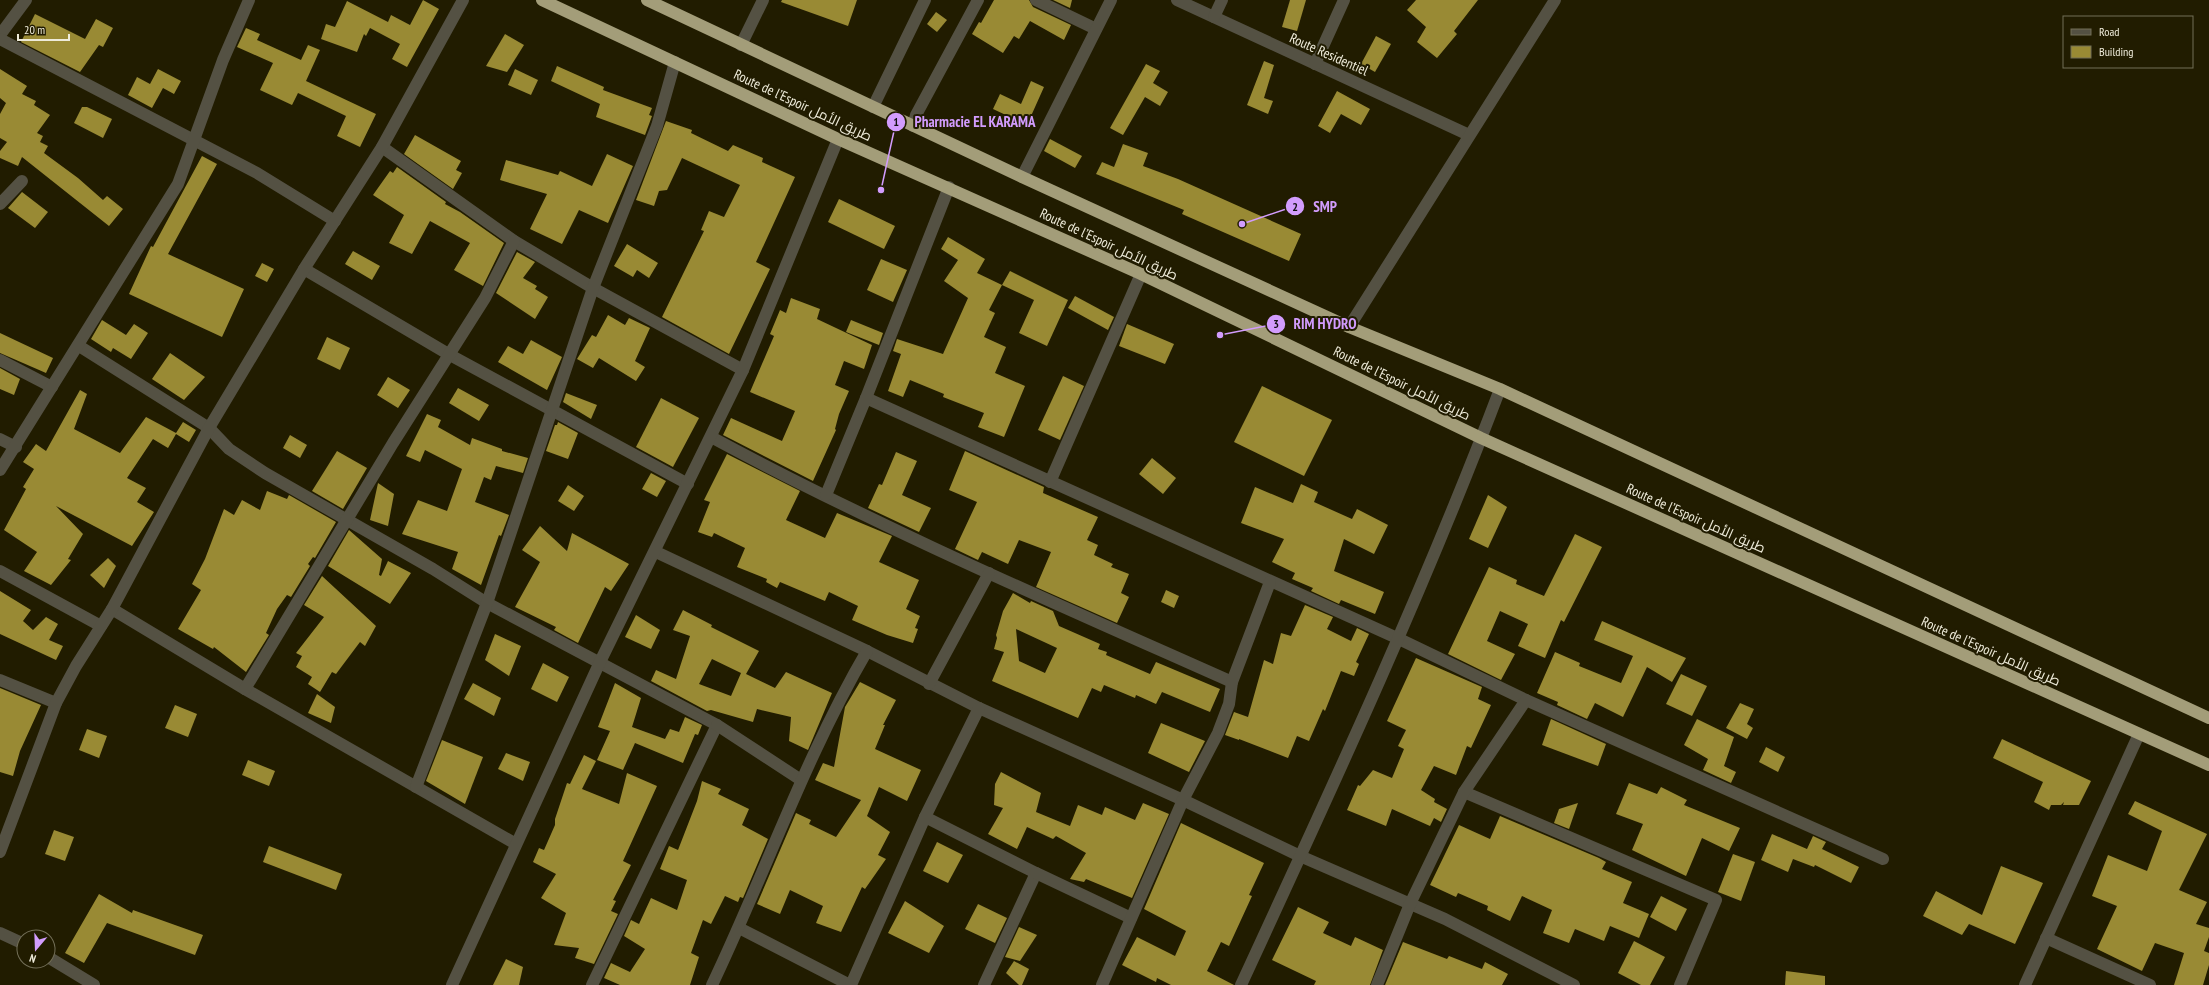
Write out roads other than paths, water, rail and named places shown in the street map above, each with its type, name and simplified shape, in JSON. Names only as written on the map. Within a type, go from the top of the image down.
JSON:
[{"type":"highway","name":"Route de l’Espoir طريق الأمل","points":[[542,0],[838,139],[1142,274],[1481,438],[2209,765]]},
{"type":"highway","name":"Route de l’Espoir طريق الأمل","points":[[647,0],[1022,177],[1349,327],[1500,389],[2209,718]]},
{"type":"street","points":[[0,35],[26,0]]},
{"type":"street","points":[[0,470],[79,346],[178,184],[194,139],[249,0]]},
{"type":"street","points":[[0,852],[56,703],[76,666],[112,609],[209,428],[304,269],[382,146],[463,0]]},
{"type":"street","points":[[741,45],[763,0]]},
{"type":"street","points":[[873,107],[925,0]]},
{"type":"street","points":[[913,126],[916,115],[978,0]]},
{"type":"street","points":[[1036,0],[1096,29]]},
{"type":"street","points":[[1022,177],[1111,0]]},
{"type":"street","name":"Route Residentiel","points":[[1177,0],[1469,136]]},
{"type":"street","points":[[1214,18],[1222,0]]},
{"type":"street","points":[[1315,64],[1344,0]]},
{"type":"street","points":[[1349,327],[1555,0]]},
{"type":"street","points":[[0,39],[257,173],[335,220]]},
{"type":"street","points":[[416,787],[487,603],[551,409],[593,288],[657,126],[675,62]]},
{"type":"street","points":[[452,985],[600,664],[656,552],[743,370],[838,139]]},
{"type":"street","points":[[382,146],[514,241],[593,288],[743,370]]},
{"type":"street","points":[[0,204],[22,181]]},
{"type":"street","points":[[826,495],[949,187]]},
{"type":"street","points":[[245,689],[393,442],[485,298],[514,241]]},
{"type":"street","points":[[304,269],[450,354],[688,484]]},
{"type":"street","points":[[1050,482],[1142,274]]},
{"type":"street","points":[[79,346],[209,428],[229,449],[247,462],[347,519],[487,603],[716,725],[801,780]]},
{"type":"street","points":[[0,360],[52,387]]},
{"type":"street","points":[[1241,985],[1397,638],[1500,389]]},
{"type":"street","points":[[866,398],[1270,582],[1397,638],[1526,700],[1883,859]]},
{"type":"street","points":[[711,437],[826,495],[989,573],[1232,682]]},
{"type":"street","points":[[0,439],[16,447]]},
{"type":"street","points":[[656,552],[867,651],[929,684],[979,708],[1184,800],[1300,856],[1445,919],[1574,985]]},
{"type":"street","points":[[0,571],[101,626]]},
{"type":"street","points":[[929,684],[989,573]]},
{"type":"street","points":[[1102,985],[1184,800],[1218,733],[1229,704],[1232,682],[1270,582]]},
{"type":"street","points":[[112,609],[245,689],[516,844]]},
{"type":"street","points":[[712,985],[739,928],[801,780],[867,651]]},
{"type":"street","points":[[0,680],[56,703]]},
{"type":"street","points":[[1377,985],[1410,904],[1464,792],[1526,700]]},
{"type":"street","points":[[739,928],[851,985],[925,817],[979,708]]},
{"type":"street","points":[[592,985],[716,725]]},
{"type":"street","points":[[2025,985],[2140,734]]},
{"type":"street","points":[[1464,792],[1716,900],[1680,985]]},
{"type":"street","points":[[925,817],[1036,873],[1131,918]]},
{"type":"street","points":[[984,985],[1036,873]]},
{"type":"street","points":[[0,933],[16,940]]},
{"type":"street","points":[[2046,938],[2150,985]]},
{"type":"street","points":[[56,962],[94,985]]},
{"type":"place","name":"Pharmacie EL KARAMA","points":[[881,190]]},
{"type":"place","name":"SMP","points":[[1242,224]]},
{"type":"place","name":"RIM HYDRO","points":[[1220,335]]}]
